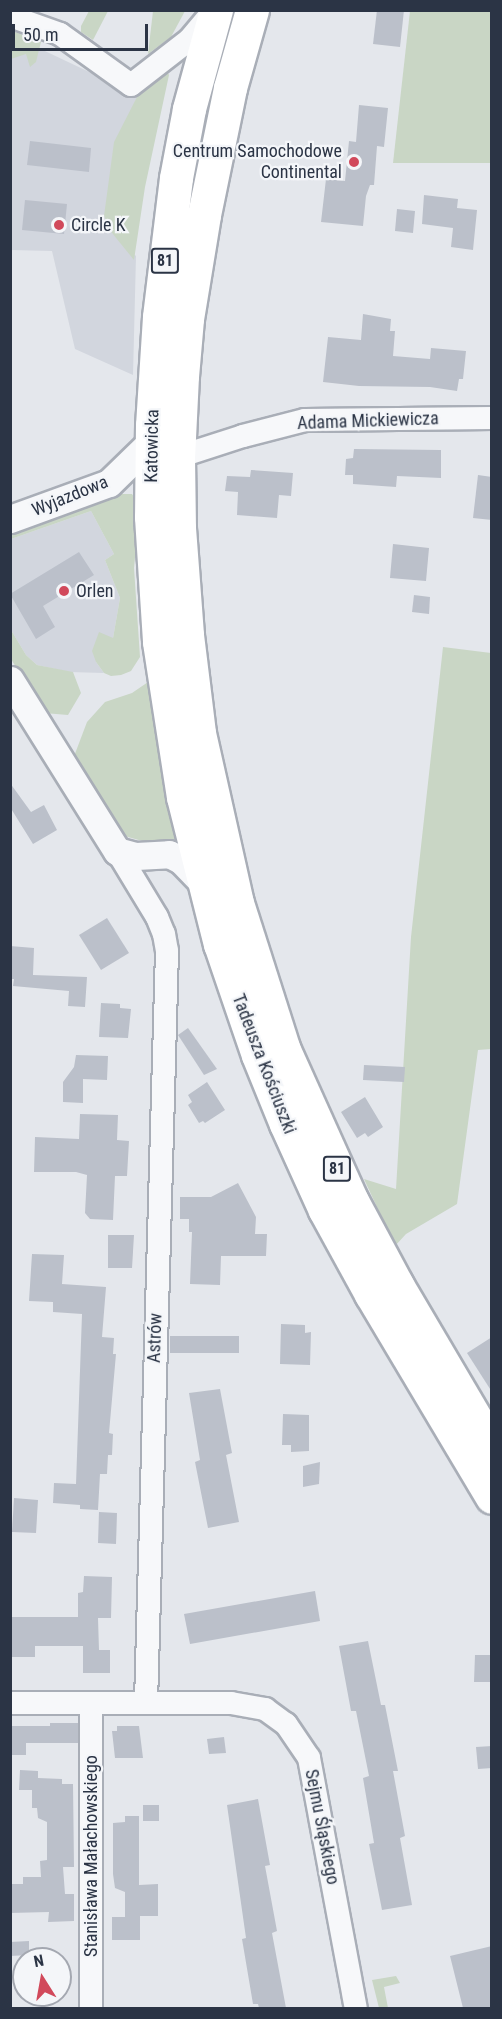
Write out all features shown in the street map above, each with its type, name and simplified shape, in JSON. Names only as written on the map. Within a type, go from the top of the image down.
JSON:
[{"type":"main road","name":"Katowicka","points":[[165,449],[159,317],[174,189],[189,109],[214,10]]},
{"type":"main road","name":"Katowicka","points":[[216,877],[172,738],[159,642],[151,517],[165,449],[198,247],[230,88],[252,10]]},
{"type":"main road","name":"Tadeusza Kościuszki","points":[[216,877],[312,1116],[352,1201],[397,1285],[492,1446]]},
{"type":"main road","name":"Tadeusza Kościuszki","points":[[216,877],[220,944],[258,1054],[286,1124],[325,1210],[371,1294],[492,1497]]},
{"type":"street","points":[[41,10],[60,34]]},
{"type":"street","points":[[10,16],[60,34],[131,85],[189,40],[214,10]]},
{"type":"street","name":"Adama Mickiewicza","points":[[165,449],[243,436],[305,420],[492,418]]},
{"type":"street","name":"Wyjazdowa","points":[[10,519],[109,483],[165,449]]},
{"type":"street","points":[[10,680],[117,851]]},
{"type":"street","name":"Tadeusza Kościuszki","points":[[117,851],[136,856],[169,854],[216,877]]},
{"type":"street","name":"Astrów","points":[[117,851],[157,917],[164,934],[166,951],[146,1703]]},
{"type":"street","points":[[10,1703],[146,1703]]},
{"type":"street","name":"Stanisława Małachowskiego","points":[[91,1703],[91,2008]]},
{"type":"street","name":"Sejmu Śląskiego","points":[[146,1703],[231,1703],[265,1709],[286,1724],[297,1739],[309,1758],[356,2008]]},
{"type":"shaded area","name":"Circle K","points":[[11,35],[138,95],[112,157],[112,233],[136,256],[133,375],[75,349],[52,251],[11,250]]},
{"type":"shaded area","name":"Orlen","points":[[91,511],[114,554],[105,560],[120,598],[113,638],[96,662],[104,673],[69,672],[37,665],[26,655],[11,630],[11,539]]},
{"type":"green space","points":[[89,11],[108,11],[93,40],[81,32],[81,26]]},
{"type":"green space","points":[[153,11],[185,11],[171,37],[148,54]]},
{"type":"green space","points":[[410,11],[491,11],[491,163],[393,163]]},
{"type":"green space","points":[[10,30],[41,42],[36,62],[30,67],[26,54],[11,59]]},
{"type":"green space","points":[[167,71],[169,75],[145,187],[134,260],[112,233],[104,216],[114,142],[138,95]]},
{"type":"green space","points":[[120,494],[132,494],[140,506],[134,568],[140,657],[131,671],[111,676],[104,673],[92,651],[99,632],[113,638],[120,598],[105,560],[114,554],[91,511],[11,539],[10,532]]},
{"type":"green space","points":[[11,630],[26,655],[37,665],[73,672],[81,693],[68,715],[44,713],[11,659]]},
{"type":"green space","points":[[443,647],[491,653],[491,1049],[478,1050],[457,1204],[406,1234],[395,1246],[364,1179],[396,1189],[411,937]]},
{"type":"green space","points":[[154,678],[185,853],[121,835],[73,759],[87,722],[105,702],[132,693]]},
{"type":"green space","points":[[396,1976],[400,1983],[384,1987],[388,2008],[379,2008],[372,1980]]},
{"type":"building","points":[[377,10],[404,10],[400,47],[373,44]]},
{"type":"building","points":[[359,105],[388,108],[384,147],[377,146],[374,185],[370,185],[366,196],[363,226],[321,222],[326,179],[345,181],[349,141],[356,142]]},
{"type":"building","points":[[30,141],[91,148],[89,172],[27,165]]},
{"type":"building","points":[[424,195],[458,199],[457,208],[477,210],[473,250],[451,247],[453,228],[422,224]]},
{"type":"building","points":[[25,200],[67,204],[64,234],[22,230]]},
{"type":"building","points":[[397,209],[415,211],[413,233],[395,231]]},
{"type":"building","points":[[363,314],[391,319],[390,331],[395,331],[393,356],[430,359],[431,348],[466,351],[463,379],[459,379],[457,391],[430,387],[359,386],[323,382],[328,337],[361,340]]},
{"type":"building","points":[[354,449],[441,450],[441,478],[397,476],[396,487],[353,484],[353,475],[345,475],[346,459],[353,458]]},
{"type":"building","points":[[251,470],[293,473],[291,496],[279,495],[277,518],[237,515],[238,492],[225,491],[227,476],[250,477]]},
{"type":"building","points":[[478,475],[492,477],[492,520],[473,518]]},
{"type":"building","points":[[393,544],[429,548],[426,581],[390,578]]},
{"type":"building","points":[[79,552],[94,575],[43,606],[55,627],[36,639],[10,594]]},
{"type":"building","points":[[414,595],[430,597],[429,614],[412,612]]},
{"type":"building","points":[[10,783],[31,812],[44,805],[57,830],[33,844],[10,807]]},
{"type":"building","points":[[107,918],[129,953],[101,970],[79,935]]},
{"type":"building","points":[[10,946],[34,948],[33,975],[87,977],[85,1007],[68,1006],[69,991],[13,986],[14,979],[10,979]]},
{"type":"building","points":[[101,1003],[120,1004],[120,1008],[131,1009],[128,1038],[99,1037]]},
{"type":"building","points":[[188,1028],[217,1069],[204,1075],[178,1035]]},
{"type":"building","points":[[76,1055],[108,1056],[107,1080],[83,1079],[83,1103],[63,1102],[63,1082],[74,1067]]},
{"type":"building","points":[[364,1065],[405,1067],[404,1082],[363,1080]]},
{"type":"building","points":[[207,1082],[225,1110],[205,1123],[203,1121],[199,1123],[188,1105],[192,1102],[188,1095]]},
{"type":"building","points":[[365,1097],[383,1127],[368,1137],[365,1133],[357,1138],[341,1112]]},
{"type":"building","points":[[80,1114],[118,1115],[117,1140],[129,1141],[127,1176],[115,1176],[113,1220],[90,1219],[85,1213],[87,1175],[76,1172],[34,1172],[35,1137],[79,1139]]},
{"type":"building","points":[[238,1183],[256,1217],[255,1234],[267,1234],[266,1256],[221,1256],[220,1285],[190,1284],[192,1232],[189,1232],[189,1219],[180,1219],[180,1197],[211,1197]]},
{"type":"building","points":[[108,1235],[134,1235],[132,1268],[108,1268]]},
{"type":"building","points":[[32,1254],[64,1255],[62,1284],[106,1287],[102,1337],[114,1338],[113,1354],[116,1354],[109,1433],[113,1434],[112,1455],[108,1455],[107,1474],[100,1474],[98,1510],[80,1509],[80,1505],[53,1503],[54,1483],[76,1484],[82,1314],[53,1312],[53,1302],[29,1301]]},
{"type":"building","points":[[281,1324],[305,1325],[305,1333],[311,1332],[310,1365],[280,1364]]},
{"type":"building","points":[[170,1336],[239,1336],[239,1353],[170,1353]]},
{"type":"building","points":[[492,1337],[492,1392],[467,1353]]},
{"type":"building","points":[[220,1389],[232,1453],[226,1455],[239,1522],[208,1528],[195,1462],[200,1460],[189,1393]]},
{"type":"building","points":[[283,1414],[309,1415],[309,1451],[291,1452],[291,1445],[282,1445]]},
{"type":"building","points":[[320,1462],[319,1484],[303,1487],[303,1466]]},
{"type":"building","points":[[14,1498],[38,1500],[36,1533],[12,1532]]},
{"type":"building","points":[[99,1512],[117,1513],[116,1544],[98,1543]]},
{"type":"building","points":[[84,1576],[112,1577],[111,1618],[98,1618],[99,1650],[110,1650],[110,1673],[83,1673],[83,1646],[35,1646],[35,1657],[10,1657],[10,1617],[78,1617],[78,1593],[83,1592]]},
{"type":"building","points":[[315,1591],[320,1621],[190,1644],[184,1614]]},
{"type":"building","points":[[368,1641],[381,1705],[385,1705],[398,1771],[393,1771],[405,1836],[400,1838],[412,1905],[382,1910],[369,1844],[374,1843],[363,1778],[369,1776],[356,1711],[351,1711],[339,1646]]},
{"type":"building","points":[[475,1655],[492,1655],[492,1682],[474,1682]]},
{"type":"building","points":[[50,1723],[78,1723],[78,1743],[26,1743],[26,1755],[10,1755],[12,1726],[50,1726]]},
{"type":"building","points":[[117,1726],[139,1726],[143,1758],[115,1758],[112,1731],[117,1731]]},
{"type":"building","points":[[224,1737],[226,1753],[209,1754],[207,1739]]},
{"type":"building","points":[[492,1746],[492,1768],[478,1769],[476,1747]]},
{"type":"building","points":[[20,1770],[38,1771],[38,1778],[62,1779],[62,1784],[73,1784],[74,1867],[63,1867],[65,1894],[74,1894],[74,1921],[48,1922],[49,1912],[10,1913],[10,1884],[23,1884],[23,1877],[41,1877],[40,1861],[47,1860],[47,1822],[38,1818],[37,1808],[32,1808],[32,1790],[19,1790]]},
{"type":"building","points":[[258,1799],[270,1865],[265,1866],[277,1931],[272,1933],[286,2008],[259,2008],[258,2004],[253,2004],[242,1939],[246,1938],[227,1805]]},
{"type":"building","points":[[143,1805],[159,1805],[159,1821],[143,1821]]},
{"type":"building","points":[[125,1816],[139,1816],[139,1885],[158,1884],[158,1916],[140,1916],[140,1940],[112,1940],[112,1917],[125,1917],[125,1892],[115,1888],[113,1874],[113,1823],[125,1822]]},
{"type":"building","points":[[29,1941],[29,1947],[12,1947],[12,1956],[10,1956],[10,1942]]},
{"type":"building","points":[[492,1946],[492,2008],[463,2008],[450,1956]]},
{"type":"place","name":"Centrum Samochodowe Continental","points":[[354,162]]},
{"type":"place","name":"Circle K","points":[[59,225]]},
{"type":"place","name":"Orlen","points":[[64,591]]}]
